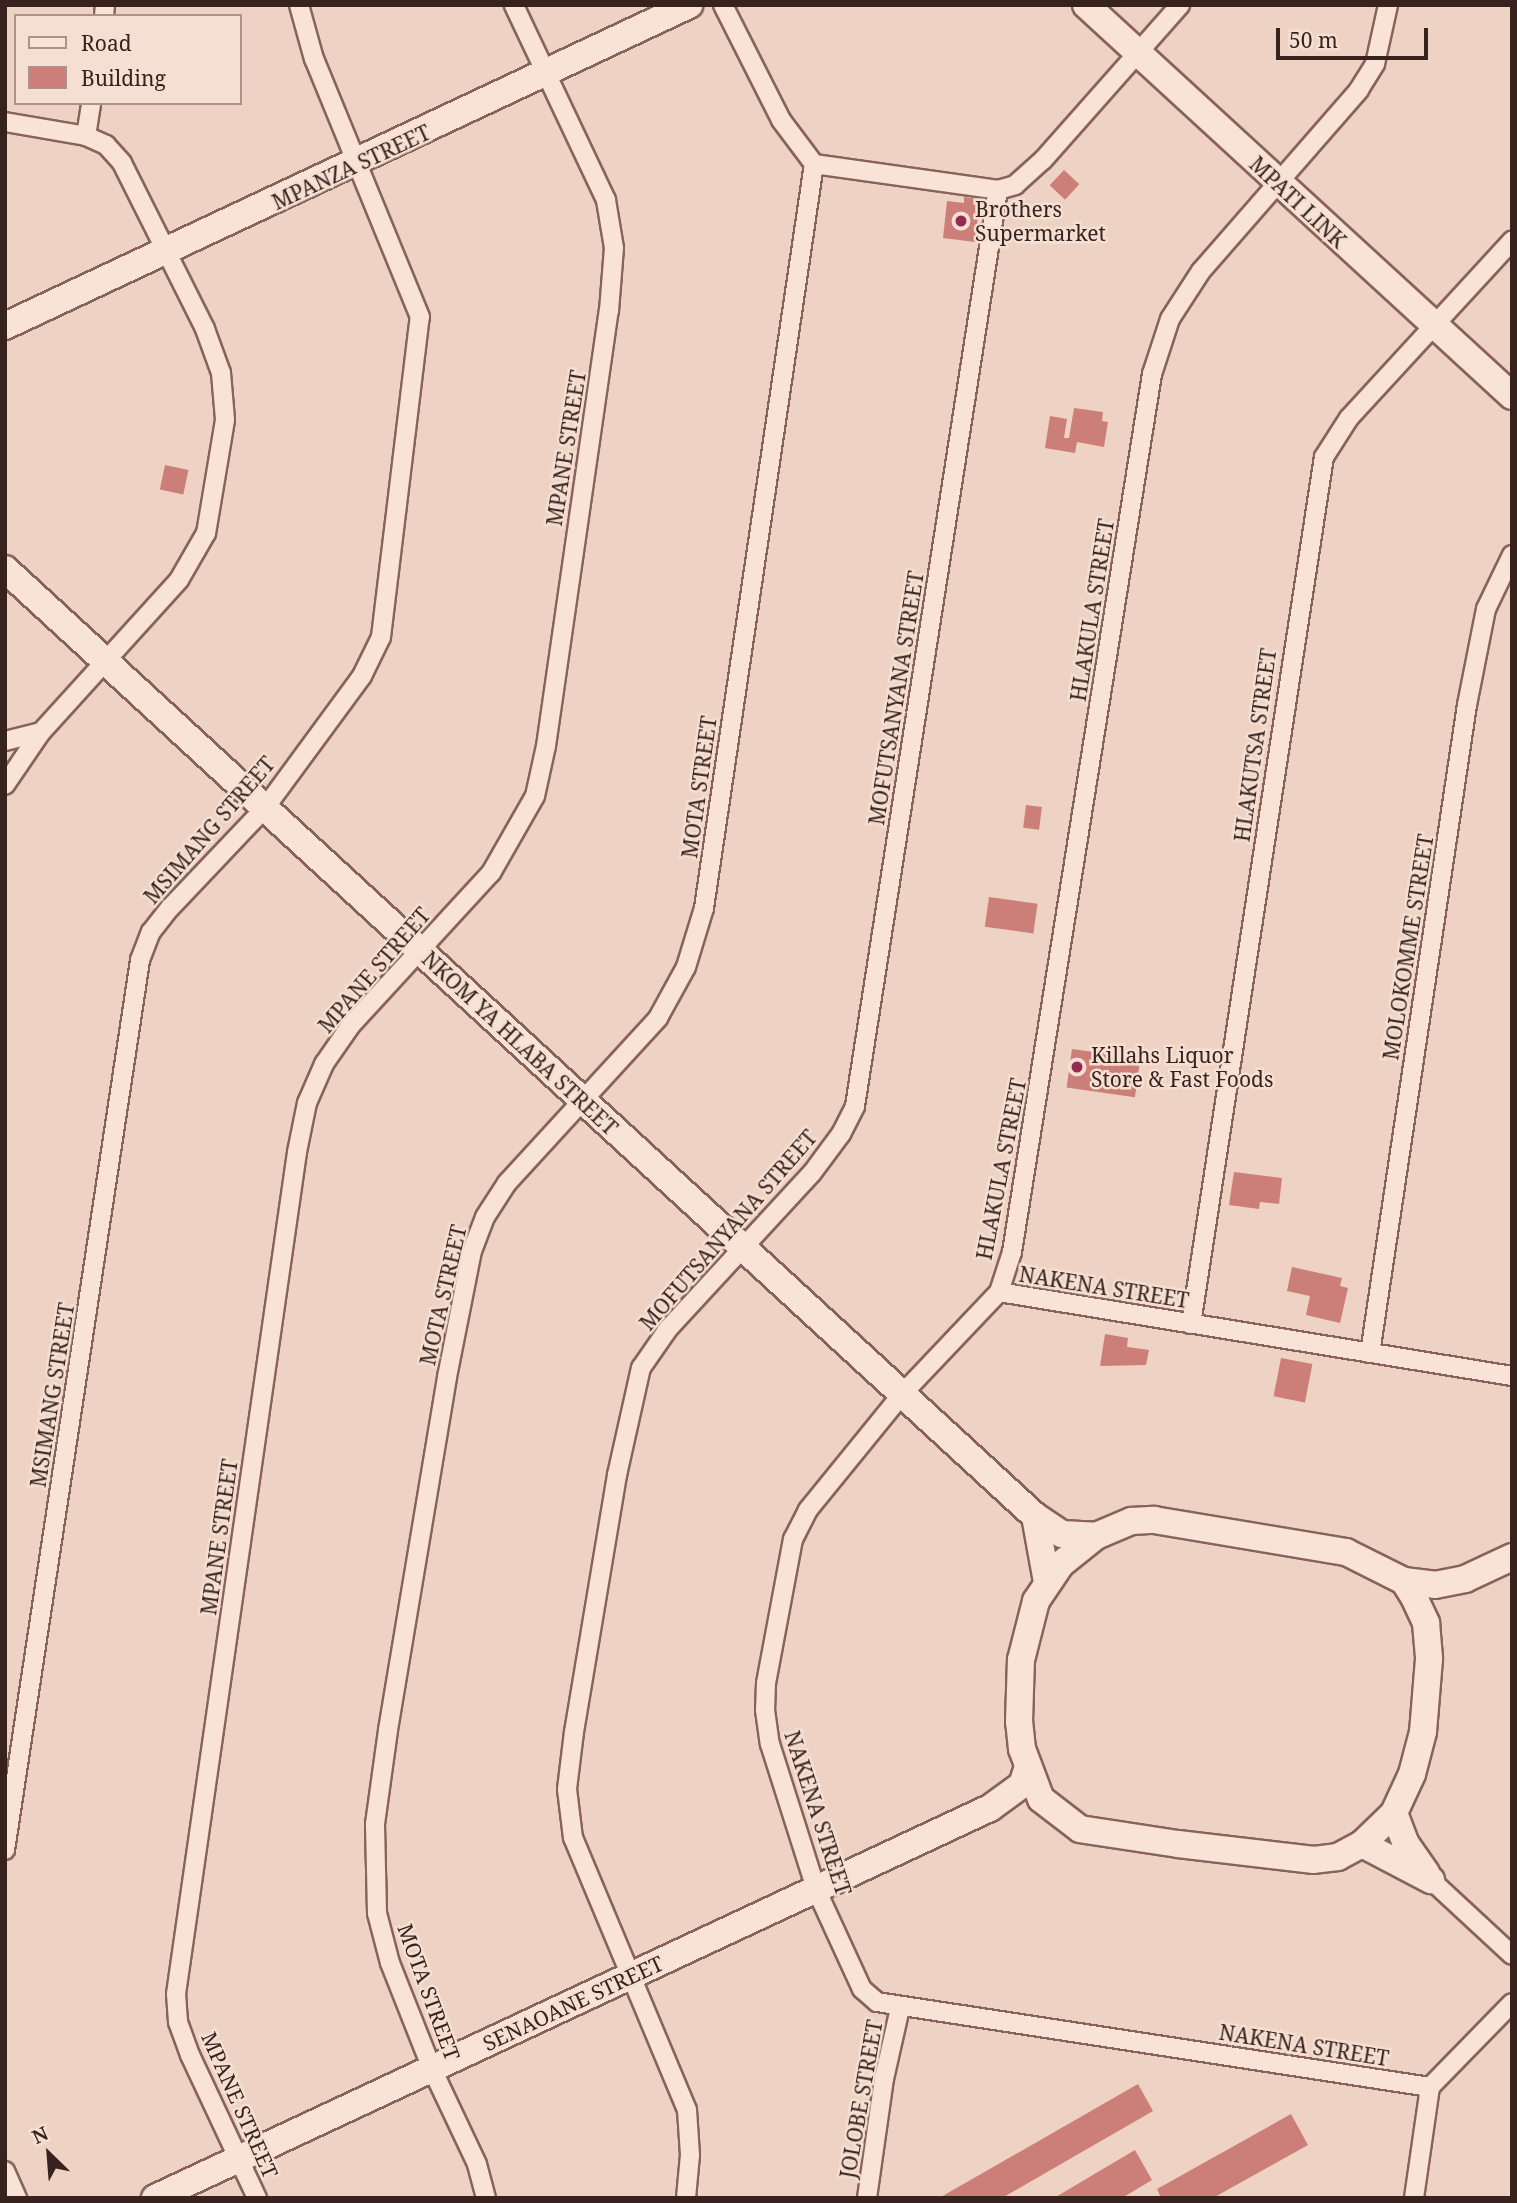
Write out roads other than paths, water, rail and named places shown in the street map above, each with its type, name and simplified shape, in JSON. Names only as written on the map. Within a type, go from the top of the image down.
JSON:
[{"type":"street","name":"MSIMANG STREET","points":[[5,1850],[141,960],[151,932],[170,908],[265,807],[362,676],[381,637],[419,317],[314,59],[299,5]]},
{"type":"street","name":"MPANE STREET","points":[[257,2198],[190,2055],[178,2022],[176,1994],[297,1152],[307,1103],[324,1064],[351,1025],[491,873],[535,796],[546,746],[609,311],[614,248],[606,200],[514,5]]},
{"type":"street","name":"MPANZA STREET","points":[[7,329],[356,166],[690,5]]},
{"type":"street","points":[[723,5],[781,120],[814,164],[999,190],[1015,184],[1043,160],[1140,54],[1180,5]]},
{"type":"street","name":"MPATI LINK","points":[[1086,5],[1512,397]]},
{"type":"street","name":"HLAKULA STREET","points":[[999,1292],[1019,1222],[1152,374],[1170,319],[1201,271],[1359,90],[1375,64],[1388,5]]},
{"type":"street","points":[[86,136],[91,105]]},
{"type":"street","points":[[5,122],[86,136],[106,145],[122,163],[170,252],[222,373],[222,456],[206,533],[193,559],[108,663],[41,732],[5,785]]},
{"type":"street","name":"MOTA STREET","points":[[486,2198],[477,2164],[432,2069],[390,1963],[377,1913],[376,1824],[388,1730],[472,1251],[485,1217],[508,1183],[658,1018],[686,967],[704,908],[814,164]]},
{"type":"street","name":"MOFUTSANYANA STREET","points":[[686,2198],[690,2155],[687,2110],[573,1838],[567,1789],[574,1732],[617,1475],[641,1368],[668,1329],[745,1249],[812,1173],[855,1106],[999,190]]},
{"type":"street","name":"HLAKUTSA STREET","points":[[1191,1324],[1316,492],[1324,457],[1349,418],[1512,241]]},
{"type":"street","name":"MOLOKOMME STREET","points":[[1370,1353],[1467,705],[1486,609],[1512,555]]},
{"type":"street","name":"NKOM YA HLABA STREET","points":[[5,569],[1035,1516],[1062,1534],[1096,1536]]},
{"type":"street","points":[[5,741],[41,732]]},
{"type":"street","name":"NAKENA STREET","points":[[1430,2088],[877,2002],[862,1989],[816,1889],[770,1744],[766,1683],[793,1539],[843,1462],[902,1393],[999,1292],[1512,1376]]},
{"type":"street","points":[[1035,1516],[1046,1582]]},
{"type":"street","points":[[1404,1581],[1426,1623],[1429,1659],[1423,1732],[1412,1774],[1394,1813],[1362,1844],[1338,1857],[1289,1859],[1080,1829],[1050,1809],[1028,1766],[1020,1722],[1021,1660],[1036,1601],[1046,1582],[1096,1536],[1132,1521],[1196,1525],[1346,1552],[1404,1581],[1435,1585],[1465,1579],[1512,1557]]},
{"type":"street","points":[[1426,1623],[1465,1579]]},
{"type":"street","name":"SENAOANE STREET","points":[[155,2198],[990,1808],[1022,1785],[1028,1766]]},
{"type":"street","name":"SENAOANE STREET","points":[[990,1808],[1014,1803],[1050,1809]]},
{"type":"street","points":[[1394,1813],[1406,1843],[1431,1880],[1512,1955]]},
{"type":"street","points":[[1362,1844],[1431,1880]]},
{"type":"street","points":[[1414,2198],[1430,2088],[1512,2003]]},
{"type":"street","name":"JOLOBE STREET","points":[[867,2198],[884,2079],[900,2007]]},
{"type":"street","points":[[5,2171],[17,2198]]},
{"type":"place","name":"Brothers Supermarket","points":[[961,221]]},
{"type":"place","name":"Killahs Liquor Store & Fast Foods","points":[[1077,1067]]}]
